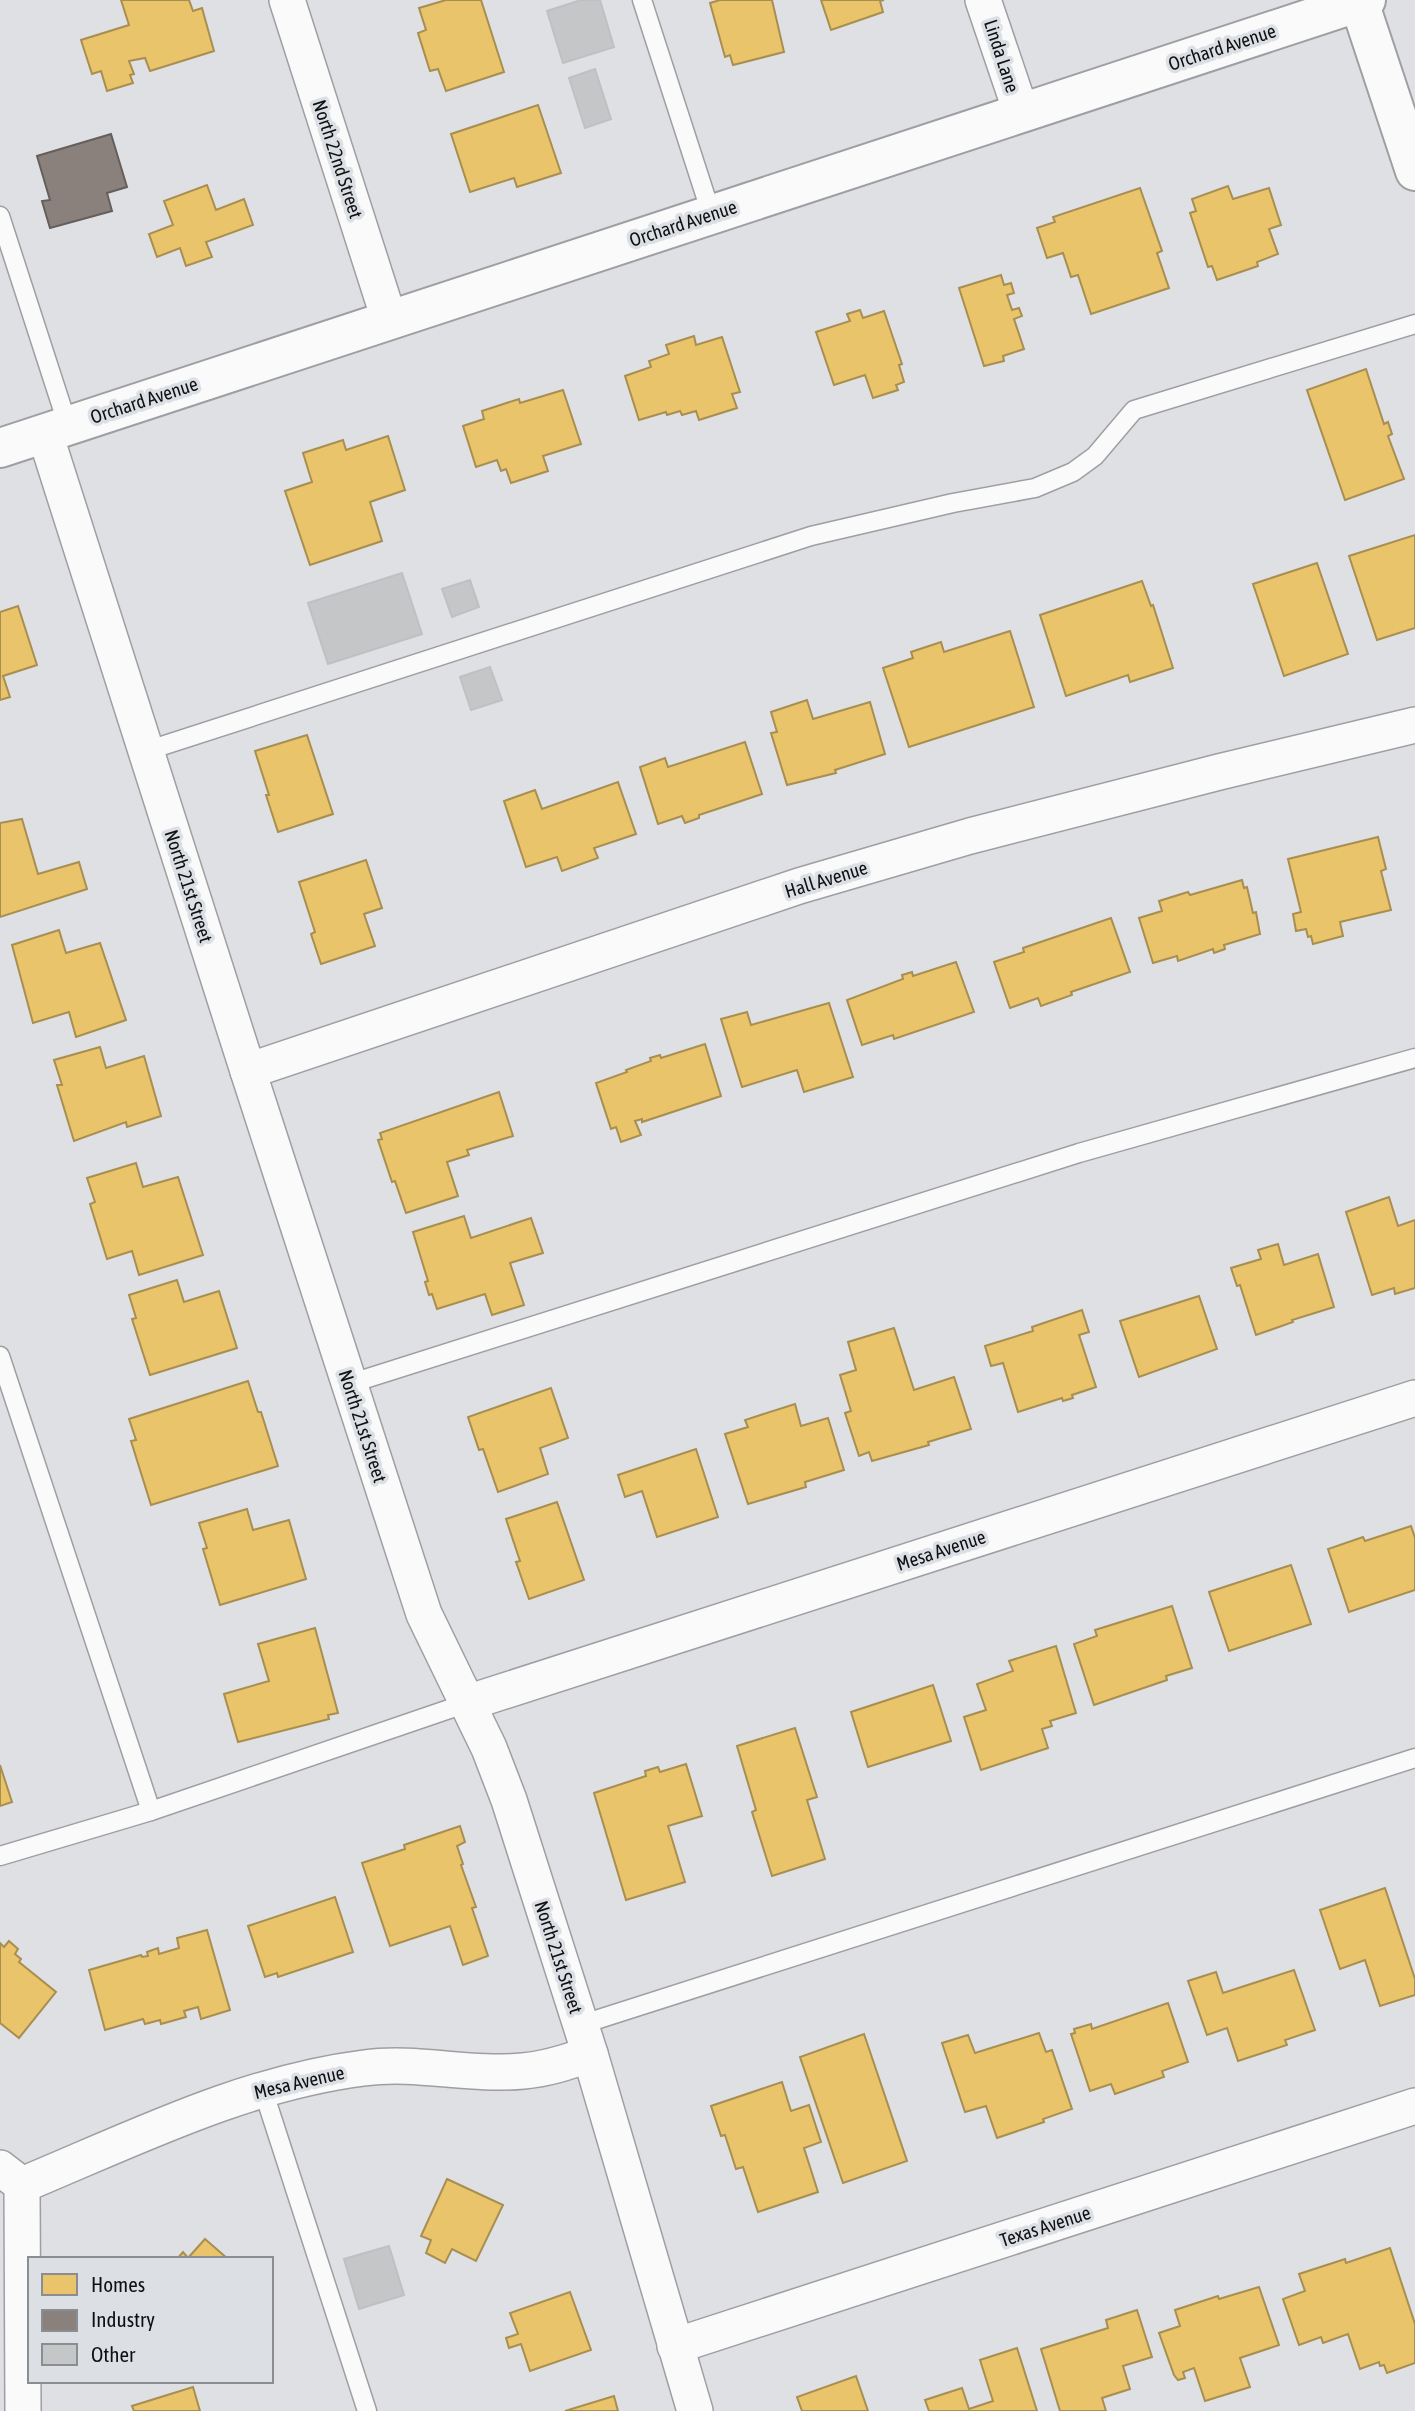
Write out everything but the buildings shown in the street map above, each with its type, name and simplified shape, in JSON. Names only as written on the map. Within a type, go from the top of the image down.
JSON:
[{"type":"street","name":"North 22nd Street","points":[[287,0],[389,319]]},
{"type":"street","name":"Linda Lane","points":[[983,0],[1021,112]]},
{"type":"street","name":"Orchard Avenue","points":[[0,448],[1362,1]]},
{"type":"street","points":[[1362,1],[1415,171]]},
{"type":"street","name":"North 21st Street","points":[[56,430],[146,751],[248,1071],[424,1614],[489,1748],[509,1800],[585,2040],[695,2411]]},
{"type":"street","name":"Hall Avenue","points":[[248,1071],[799,886],[983,833],[1415,725]]},
{"type":"street","name":"Mesa Avenue","points":[[467,1703],[1415,1398]]},
{"type":"street","name":"Mesa Avenue","points":[[11,2176],[232,2099],[301,2078],[366,2067],[516,2072],[555,2066],[585,2040]]},
{"type":"street","name":"Texas Avenue","points":[[675,2346],[1415,2106]]},
{"type":"street","points":[[11,2176],[23,2411]]},
{"type":"lane","points":[[642,0],[711,214]]},
{"type":"lane","points":[[0,216],[56,430]]},
{"type":"lane","points":[[146,751],[811,536],[953,503],[1035,488],[1073,472],[1095,456],[1135,410],[1415,324]]},
{"type":"lane","points":[[349,1384],[1079,1153],[1415,1058]]},
{"type":"lane","points":[[0,1356],[150,1811]]},
{"type":"lane","points":[[0,1856],[150,1811],[467,1703]]},
{"type":"lane","points":[[585,2040],[1415,1758]]},
{"type":"lane","points":[[262,2090],[367,2411]]}]
